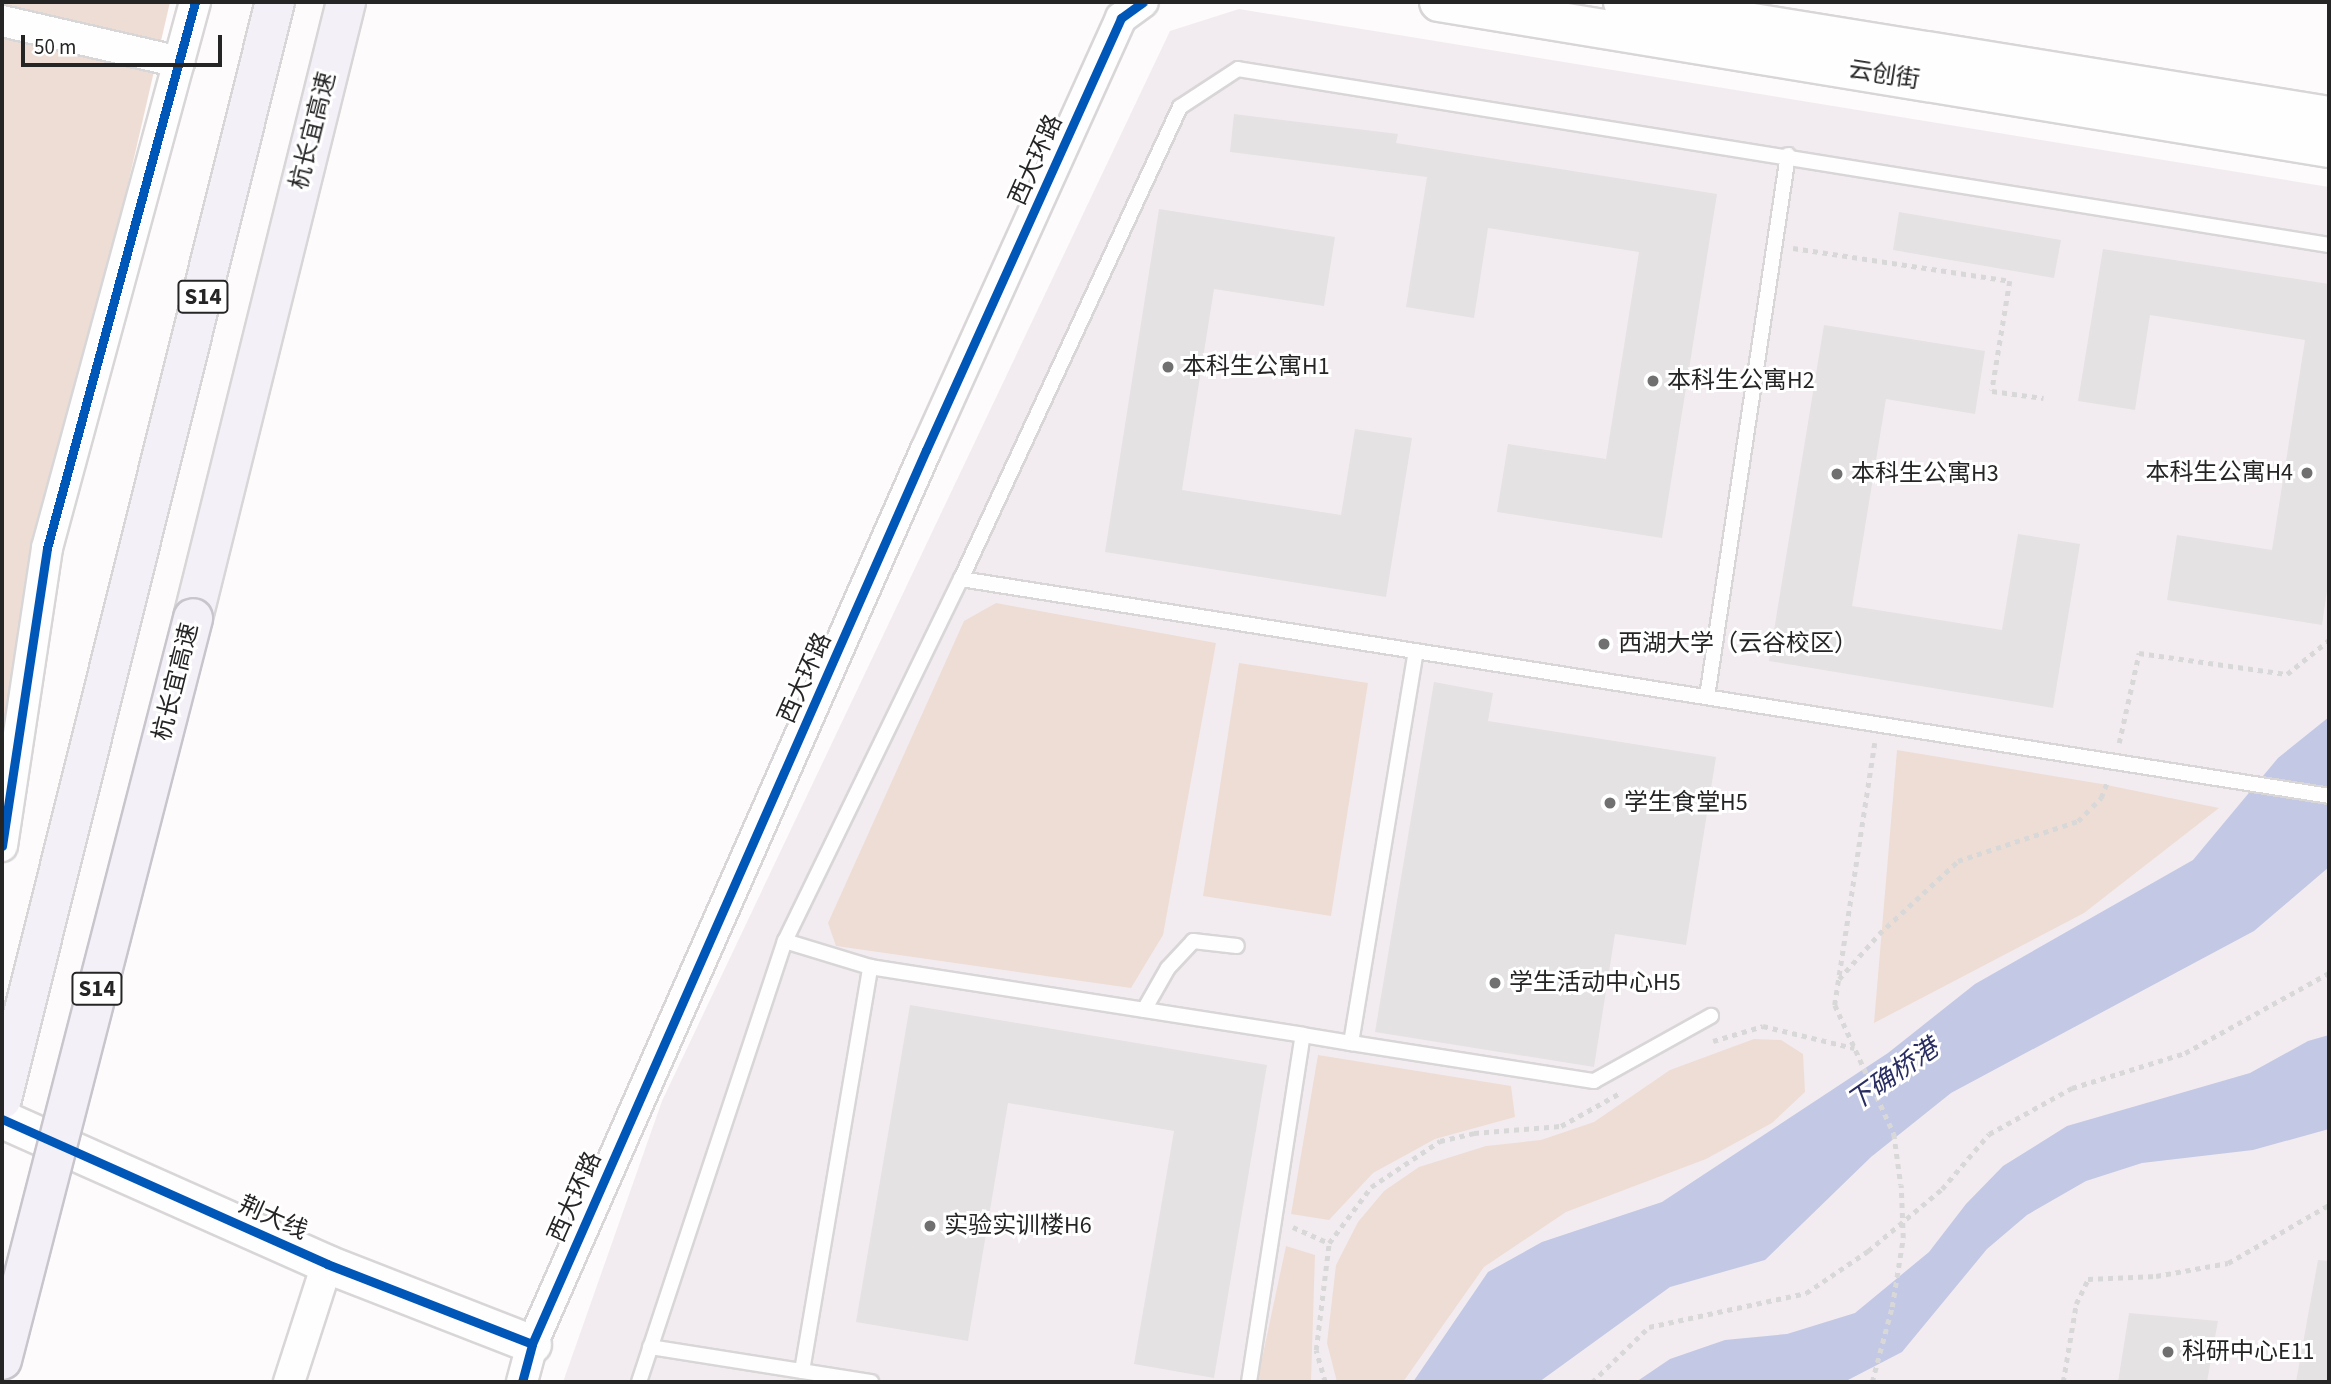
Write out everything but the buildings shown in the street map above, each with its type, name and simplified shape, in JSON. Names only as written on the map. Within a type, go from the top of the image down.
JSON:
[{"type":"highway","name":"S14","points":[[2,1099],[131,593],[275,2]]},
{"type":"highway","name":"杭长宜高速","points":[[2,1360],[193,618],[346,2]]},
{"type":"highway","points":[[314,126],[352,2]]},
{"type":"main road","name":"云创街","points":[[1439,2],[2329,148]]},
{"type":"main road","name":"云创街","points":[[1623,2],[2329,116]]},
{"type":"street","points":[[2,846],[47,548],[195,2]]},
{"type":"street","name":"西大环路","points":[[522,1382],[531,1344],[1115,31],[1121,18],[1143,2]]},
{"type":"street","points":[[2,21],[179,62]]},
{"type":"street","name":"荆大线","points":[[2,1119],[327,1264],[531,1344]]},
{"type":"street","points":[[289,1382],[327,1264]]},
{"type":"lane","points":[[639,1382],[785,941],[961,579],[1180,107],[1238,69],[1788,155],[2329,245]]},
{"type":"lane","points":[[1707,696],[1788,155]]},
{"type":"lane","points":[[961,579],[2329,796]]},
{"type":"lane","points":[[1351,1043],[1416,650]]},
{"type":"lane","points":[[785,941],[870,967],[1594,1081],[1711,1016]]},
{"type":"lane","points":[[1144,1010],[1168,968],[1194,941],[1237,946]]},
{"type":"lane","points":[[802,1371],[870,967]]},
{"type":"lane","points":[[1249,1382],[1303,1035]]},
{"type":"lane","points":[[650,1347],[871,1382]]},
{"type":"path","points":[[1775,245],[2010,281],[1992,391],[2045,398]]},
{"type":"path","points":[[1839,979],[1879,934],[1958,862],[2078,821],[2101,798],[2115,762],[2138,653],[2287,674],[2329,640]]},
{"type":"path","points":[[1872,1382],[1892,1307],[1903,1238],[1901,1185],[1894,1133],[1835,1005],[1878,724]]},
{"type":"path","points":[[1592,1382],[1649,1327],[1805,1293],[1868,1251],[1942,1189],[1989,1134],[2072,1088],[2185,1053],[2329,974]]},
{"type":"path","points":[[1702,1044],[1763,1026],[1854,1048]]},
{"type":"path","points":[[1325,1382],[1316,1350],[1329,1244],[1371,1186],[1440,1141],[1561,1126],[1631,1085]]},
{"type":"path","points":[[2063,1382],[2076,1304],[2088,1279],[2156,1276],[2228,1263],[2329,1206]]},
{"type":"path","points":[[1274,1219],[1329,1244]]},
{"type":"shaded area","points":[[2,2],[170,2],[2,729]]},
{"type":"shaded area","name":"西湖大学（云谷校区）","points":[[1239,9],[2329,187],[2329,1382],[563,1382],[662,1101],[1170,31]]},
{"type":"shaded area","points":[[996,603],[1216,643],[1163,935],[1131,988],[836,946],[828,923],[964,621]]},
{"type":"shaded area","points":[[1239,663],[1368,683],[1331,916],[1203,896]]},
{"type":"shaded area","points":[[1897,750],[2102,784],[2219,808],[2084,913],[1874,1023]]},
{"type":"shaded area","points":[[1754,1039],[1781,1040],[1803,1054],[1805,1092],[1772,1123],[1706,1159],[1566,1212],[1484,1267],[1403,1382],[1337,1382],[1327,1343],[1336,1265],[1358,1222],[1384,1191],[1419,1167],[1486,1146],[1541,1140],[1594,1122],[1670,1070]]},
{"type":"shaded area","points":[[1318,1055],[1511,1086],[1515,1117],[1435,1139],[1373,1173],[1329,1220],[1291,1214]]},
{"type":"shaded area","points":[[1286,1246],[1315,1255],[1311,1382],[1257,1382]]},
{"type":"water","name":"下确桥港","points":[[2329,717],[2329,867],[2254,931],[1951,1093],[1871,1157],[1765,1260],[1670,1287],[1539,1382],[1413,1382],[1488,1272],[1542,1242],[1662,1202],[1888,1053],[1975,984],[2193,860],[2278,758]]},
{"type":"water","points":[[2329,1035],[2329,1129],[2253,1150],[2142,1163],[2086,1181],[2027,1215],[1987,1249],[1902,1352],[1848,1380],[1636,1382],[1670,1359],[1725,1340],[1787,1334],[1855,1313],[1929,1252],[1966,1204],[2003,1166],[2067,1126],[2250,1073],[2308,1041]]},
{"type":"cycle path","points":[[2,846],[47,548],[195,2]]},
{"type":"cycle path","points":[[522,1382],[532,1344],[926,450],[1121,18],[1143,2]]},
{"type":"cycle path","points":[[2,1119],[327,1264],[532,1344]]},
{"type":"place","name":"本科生公寓H1","points":[[1168,367]]},
{"type":"place","name":"本科生公寓H2","points":[[1653,381]]},
{"type":"place","name":"本科生公寓H4","points":[[2307,473]]},
{"type":"place","name":"本科生公寓H3","points":[[1837,474]]},
{"type":"place","name":"西湖大学（云谷校区）","points":[[1604,644]]},
{"type":"place","name":"学生食堂H5","points":[[1610,803]]},
{"type":"place","name":"学生活动中心H5","points":[[1495,983]]},
{"type":"place","name":"实验实训楼H6","points":[[930,1226]]},
{"type":"place","name":"科研中心E11","points":[[2168,1352]]}]
